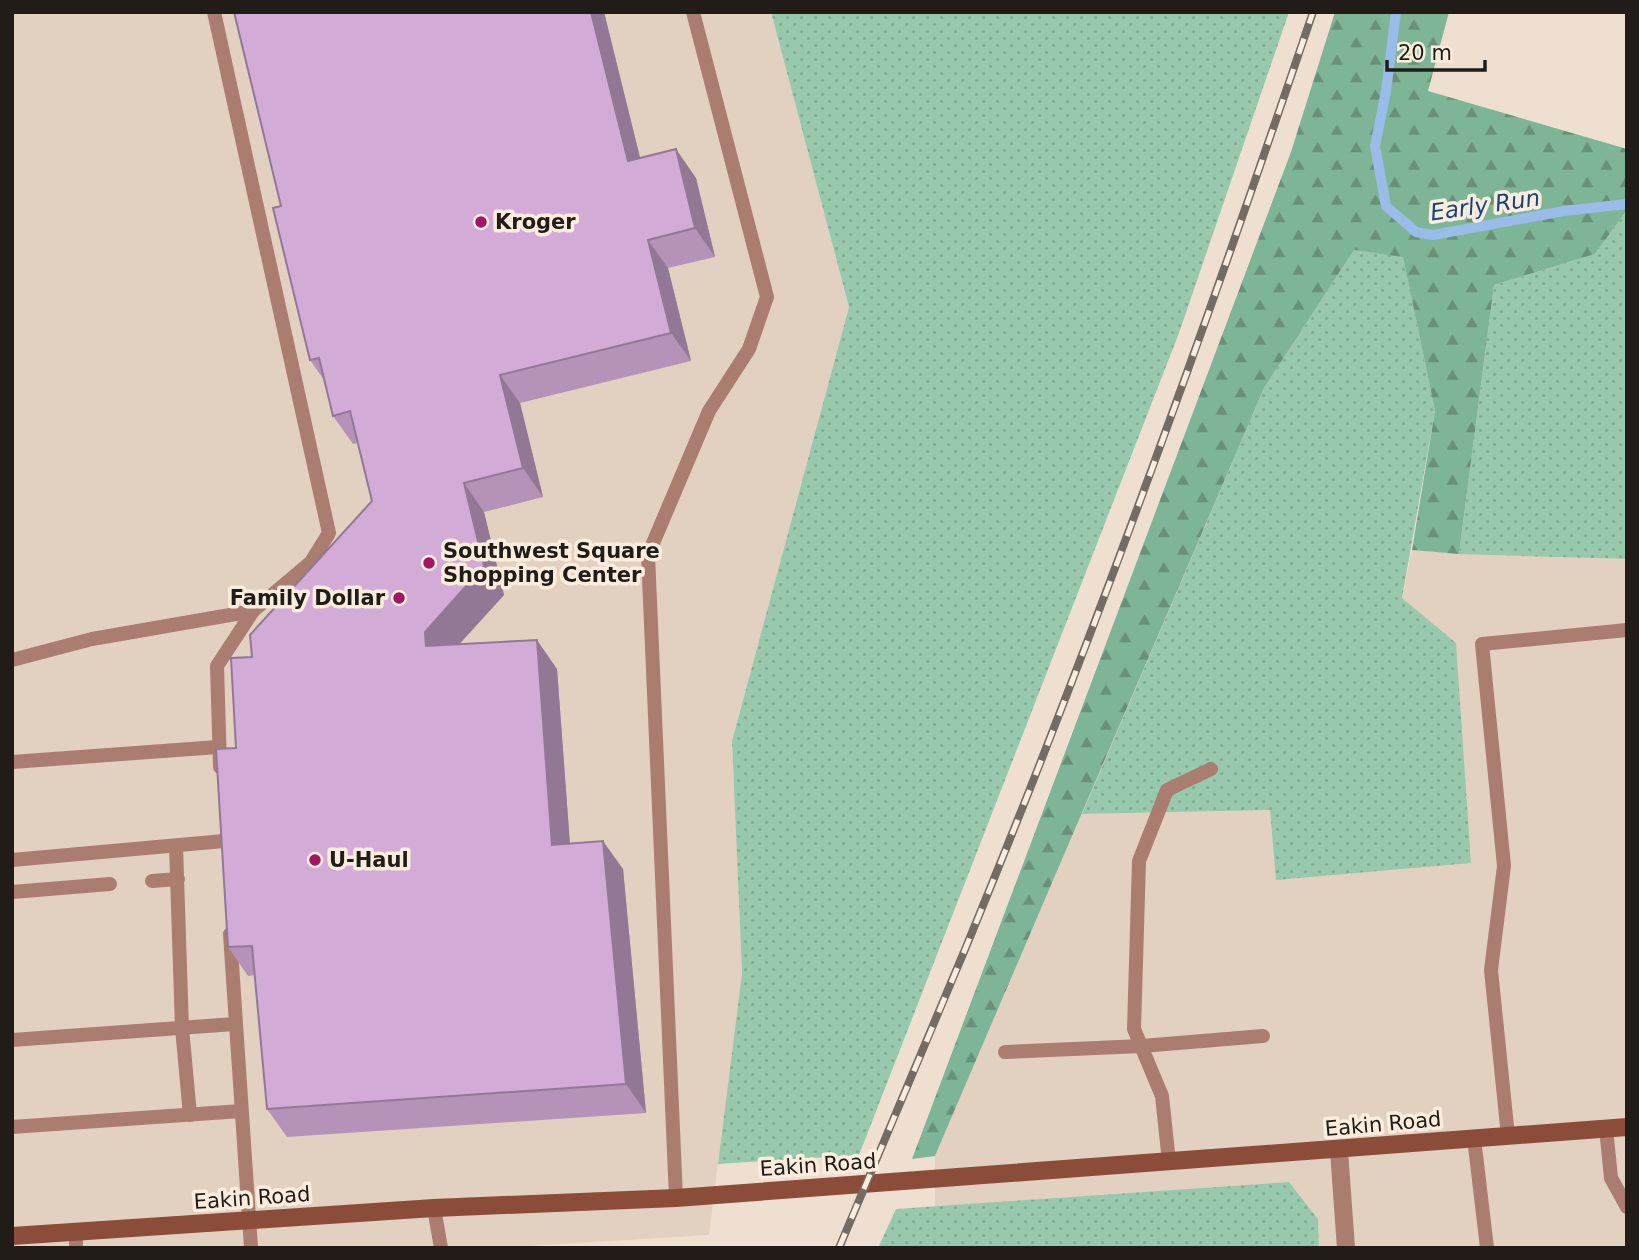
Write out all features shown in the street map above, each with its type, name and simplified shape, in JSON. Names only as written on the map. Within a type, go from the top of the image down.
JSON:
[{"type":"street","name":"Eakin Road","points":[[12,1236],[76,1240],[248,1222],[434,1208],[676,1198],[1339,1151],[1627,1127]]},
{"type":"street","points":[[1339,1151],[1346,1248]]},
{"type":"lane","points":[[214,12],[329,533],[310,562],[253,611],[217,666],[221,787]]},
{"type":"lane","points":[[676,1198],[648,555],[709,411],[749,349],[767,297],[694,12]]},
{"type":"lane","points":[[12,660],[92,639],[253,611]]},
{"type":"lane","points":[[1508,1136],[1491,970],[1504,866],[1482,644],[1627,630]]},
{"type":"lane","points":[[12,762],[218,747]]},
{"type":"lane","points":[[1169,1163],[1162,1096],[1134,1028],[1139,861],[1167,790],[1211,769]]},
{"type":"lane","points":[[12,860],[224,841]]},
{"type":"lane","points":[[176,846],[182,1028],[190,1115]]},
{"type":"lane","points":[[152,881],[178,878]]},
{"type":"lane","points":[[12,892],[110,884]]},
{"type":"lane","points":[[229,920],[251,1248]]},
{"type":"lane","points":[[12,1040],[235,1024]]},
{"type":"lane","points":[[1005,1052],[1142,1046],[1263,1036]]},
{"type":"lane","points":[[12,1127],[241,1111]]},
{"type":"lane","points":[[1606,1128],[1611,1178],[1627,1208]]},
{"type":"lane","points":[[1474,1138],[1487,1248]]},
{"type":"lane","points":[[434,1208],[441,1248]]},
{"type":"shaded area","points":[[12,12],[771,12],[849,307],[732,741],[742,973],[709,1235],[496,1248],[12,1248]]},
{"type":"shaded area","points":[[1412,550],[1627,559],[1627,1248],[1319,1248],[1318,1219],[1289,1182],[935,1207],[935,1156],[1082,814],[1270,810],[1277,880],[1456,643],[1402,599]]},
{"type":"green space","points":[[771,12],[1289,12],[1179,333],[859,1155],[718,1164],[742,973],[732,741],[849,307]]},
{"type":"green space","points":[[1335,12],[1449,12],[1428,91],[1627,149],[1627,210],[1595,254],[1494,285],[1459,554],[1412,550],[1435,411],[1403,257],[1354,250],[1264,388],[935,1156],[912,1159],[1291,152]]},
{"type":"green space","points":[[1627,210],[1627,559],[1459,554],[1494,285],[1595,254]]},
{"type":"green space","points":[[1354,250],[1403,256],[1435,411],[1402,598],[1456,643],[1471,863],[1276,880],[1270,810],[1082,814],[1264,388]]},
{"type":"green space","points":[[1289,1182],[1318,1219],[1319,1248],[878,1248],[896,1209]]},
{"type":"building","name":"Southwest Square Shopping Center","points":[[234,12],[591,12],[628,161],[676,149],[695,228],[648,240],[671,333],[500,375],[523,468],[464,483],[484,566],[425,632],[426,646],[537,640],[552,845],[603,841],[626,1084],[267,1109],[252,946],[228,947],[216,749],[236,748],[231,658],[252,657],[250,635],[372,501],[350,411],[333,416],[319,358],[310,360],[273,208],[281,206]]},
{"type":"waterway","name":"Early Run","points":[[1396,12],[1386,91],[1375,146],[1386,206],[1416,232],[1433,235],[1564,211],[1627,204]]},
{"type":"railway","points":[[839,1248],[966,947],[1059,716],[1190,365],[1313,12]]},
{"type":"place","name":"Kroger","points":[[481,222]]},
{"type":"place","name":"Southwest Square Shopping Center","points":[[429,563]]},
{"type":"place","name":"Family Dollar","points":[[399,598]]},
{"type":"place","name":"U-Haul","points":[[315,860]]}]
